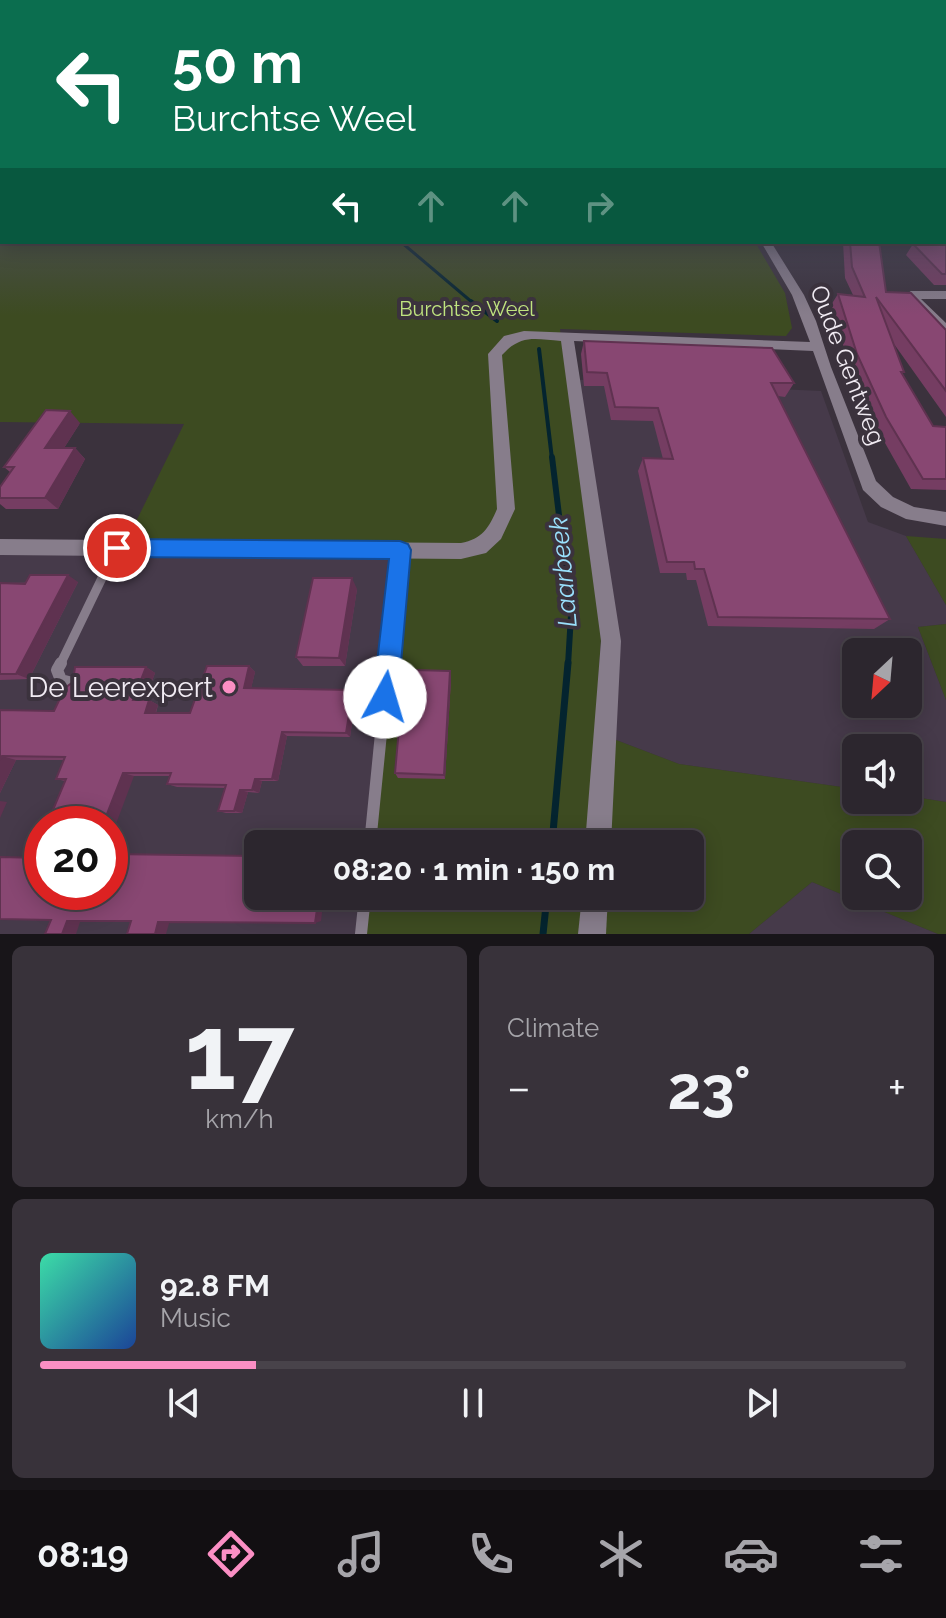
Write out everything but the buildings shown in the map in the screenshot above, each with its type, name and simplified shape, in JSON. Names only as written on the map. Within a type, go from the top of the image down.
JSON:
[{"type":"street","name":"Oude Gentweg","points":[[767,244],[798,295],[869,485],[887,502],[912,514],[946,519]]},
{"type":"street","points":[[946,295],[911,295],[946,330]]},
{"type":"street","points":[[0,547],[461,551],[480,547],[495,534],[506,509],[495,354],[509,339],[524,335],[567,336],[818,347]]},
{"type":"street","points":[[567,336],[611,641],[599,830]]},
{"type":"street","points":[[592,934],[594,910]]},
{"type":"lane","points":[[76,684],[61,680],[57,670],[117,548]]},
{"type":"lane","points":[[371,830],[400,550]]},
{"type":"lane","points":[[361,934],[364,910]]},
{"type":"shaded area","points":[[564,379],[821,391],[868,522],[906,536],[946,605],[946,624],[918,627],[946,700],[946,802],[922,798],[922,734],[842,734],[842,787],[679,764],[595,732],[601,638]]},
{"type":"shaded area","name":"De Leerexpert","points":[[0,547],[461,551],[455,830],[244,830],[244,910],[454,910],[453,934],[0,934]]},
{"type":"shaded area","points":[[812,882],[842,894],[842,910],[880,910],[938,934],[749,934]]},
{"type":"green space","name":"Burchtse Weel","points":[[0,244],[756,244],[785,293],[792,328],[786,336],[560,329],[601,638],[595,732],[679,764],[842,787],[842,814],[922,814],[922,798],[946,802],[946,934],[938,934],[880,910],[922,910],[922,830],[842,830],[842,894],[812,882],[749,934],[361,934],[364,910],[704,910],[704,830],[371,830],[400,550],[123,548],[184,424],[0,422]]},
{"type":"green space","points":[[906,536],[946,539],[946,605]]},
{"type":"green space","points":[[946,624],[946,700],[918,627]]},
{"type":"waterway","name":"Laarbeek","points":[[403,244],[473,303]]},
{"type":"waterway","name":"Laarbeek","points":[[471,301],[497,321]]},
{"type":"waterway","name":"Laarbeek","points":[[539,349],[552,459]]},
{"type":"waterway","name":"Laarbeek","points":[[552,457],[571,615],[568,665]]},
{"type":"waterway","name":"Laarbeek","points":[[553,830],[568,663]]},
{"type":"waterway","name":"Laarbeek","points":[[543,934],[546,910]]},
{"type":"place","name":"De Leerexpert","points":[[229,687]]},
{"type":"route","points":[[117,548],[400,550],[385,697]]}]
